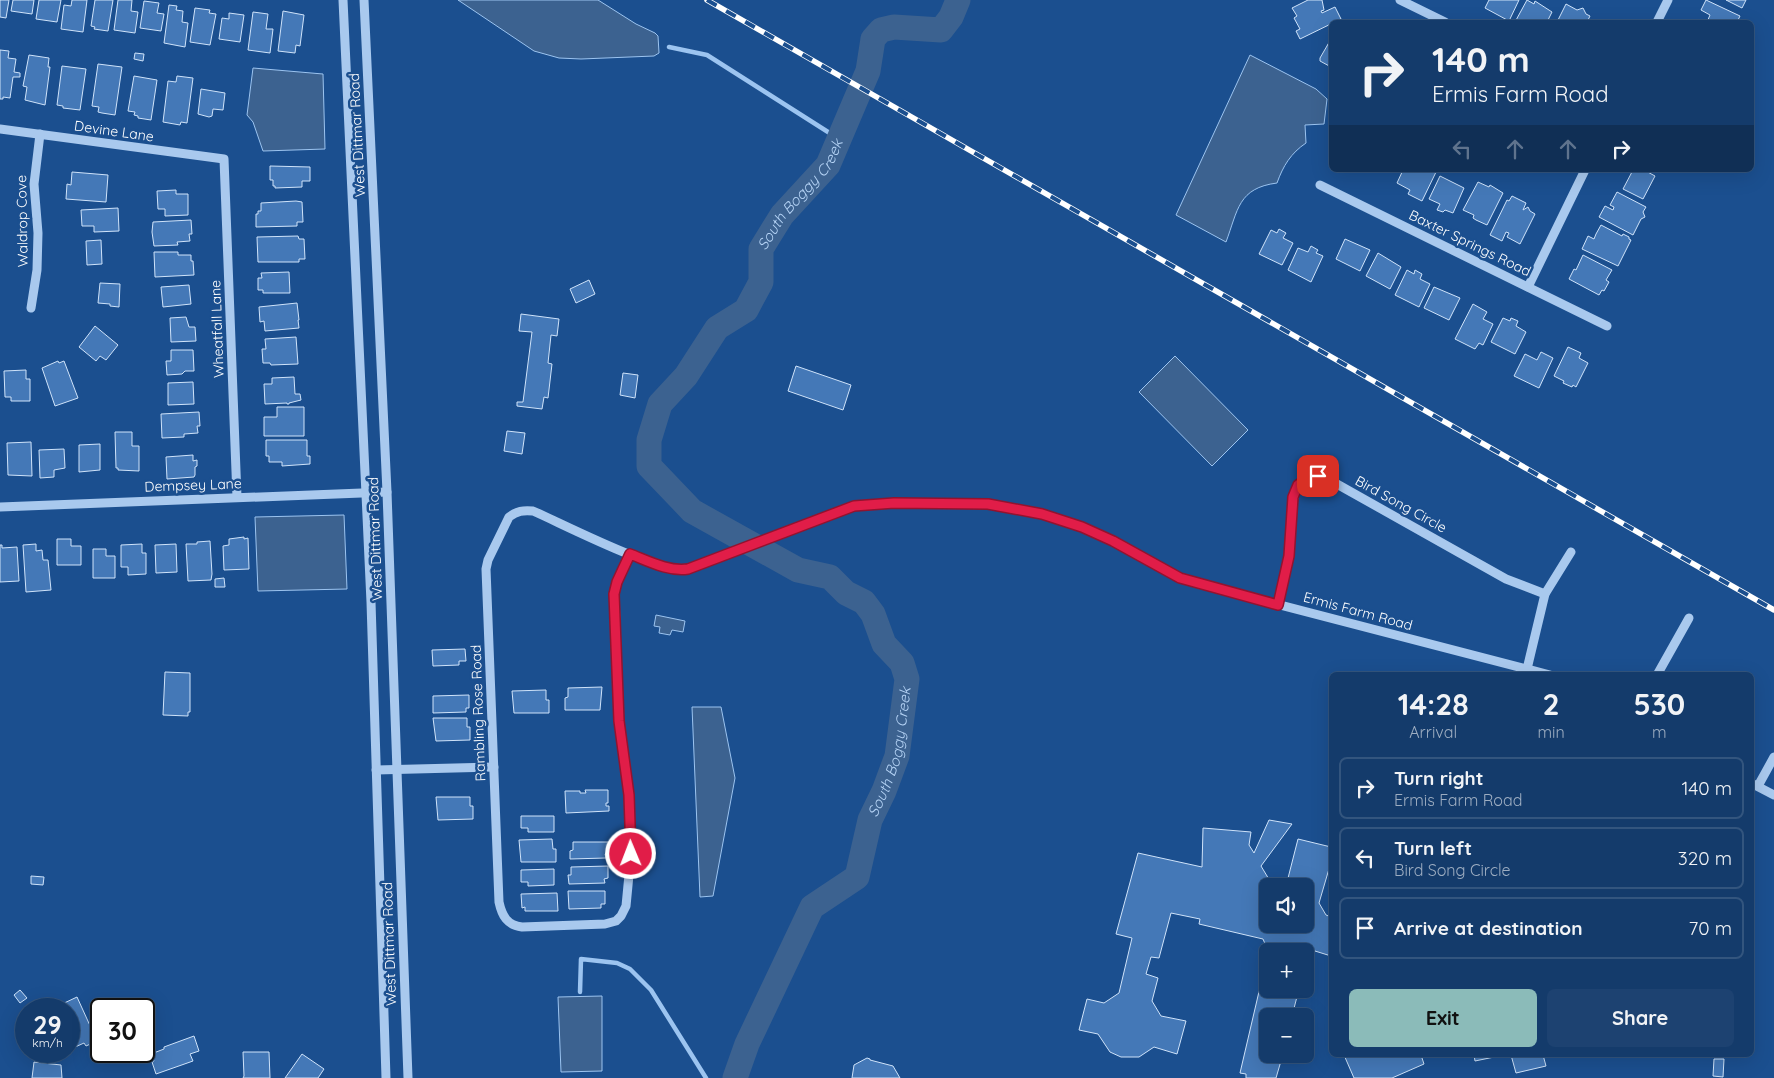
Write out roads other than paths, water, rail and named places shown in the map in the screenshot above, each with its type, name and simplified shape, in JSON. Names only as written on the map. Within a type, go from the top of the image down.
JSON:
[{"type":"street","name":"West Dittmar Road","points":[[343,0],[366,493],[386,1078]]},
{"type":"street","name":"West Dittmar Road","points":[[364,0],[388,492],[408,1078]]},
{"type":"street","points":[[1400,0],[1442,20]]},
{"type":"street","points":[[1658,20],[1668,0]]},
{"type":"street","name":"Devine Lane","points":[[0,129],[224,159]]},
{"type":"street","name":"Waldrop Cove","points":[[31,308],[37,270],[38,233],[34,184],[40,134]]},
{"type":"street","name":"Wheatfall Lane","points":[[224,159],[237,497]]},
{"type":"street","points":[[1528,287],[1584,172]]},
{"type":"street","name":"Baxter Springs Road","points":[[1320,185],[1607,326]]},
{"type":"street","name":"Bird Song Circle","points":[[1278,605],[1289,556],[1293,497],[1298,485],[1307,478],[1318,476],[1328,478],[1506,579],[1545,594]]},
{"type":"street","name":"Dempsey Lane","points":[[0,506],[388,492]]},
{"type":"street","name":"Ermis Farm Road","points":[[509,517],[515,512],[533,511],[630,554],[671,569],[680,570],[854,506],[894,503],[988,504],[1010,507],[1042,514],[1082,527],[1113,541],[1180,578],[1538,672]]},
{"type":"street","name":"Rambling Rose Road","points":[[509,517],[488,560],[486,569],[499,902],[507,921],[514,926],[605,924],[616,922],[626,906],[631,854],[631,826],[629,795],[619,721],[614,594],[617,582],[630,554]]},
{"type":"street","points":[[1527,669],[1545,594],[1570,552]]},
{"type":"street","points":[[1659,672],[1689,618]]},
{"type":"street","points":[[1774,757],[1755,784],[1774,795]]},
{"type":"street","points":[[376,770],[494,767]]},
{"type":"water","points":[[458,0],[598,0],[636,24],[655,33],[658,36],[659,53],[654,56],[559,58],[534,51]]},
{"type":"water","points":[[1250,55],[1316,89],[1327,99],[1324,124],[1305,125],[1306,143],[1288,160],[1277,183],[1254,190],[1241,202],[1226,242],[1176,215]]},
{"type":"water","points":[[253,68],[323,74],[325,149],[263,151],[253,122],[247,115]]},
{"type":"water","points":[[1175,356],[1248,430],[1212,466],[1139,392]]},
{"type":"water","points":[[344,515],[347,589],[258,591],[255,517]]},
{"type":"water","points":[[656,615],[685,621],[683,632],[672,630],[670,635],[659,633],[660,627],[654,626]]},
{"type":"water","points":[[692,707],[721,707],[735,778],[713,896],[700,897]]},
{"type":"water","points":[[602,996],[602,1071],[561,1072],[558,997]]},
{"type":"waterway","name":"South Boggy Creek","points":[[735,1078],[747,1044],[812,907],[857,877],[870,820],[884,791],[897,756],[907,679],[902,663],[884,644],[873,614],[864,602],[846,593],[830,577],[798,570],[692,511],[649,466],[649,440],[660,404],[686,376],[717,328],[746,310],[761,282],[761,249],[782,215],[828,165],[868,71],[873,39],[881,30],[894,27],[941,30],[951,17],[958,0]]},
{"type":"waterway","points":[[669,47],[707,55],[839,139]]},
{"type":"waterway","points":[[580,992],[581,959],[617,963],[630,969],[651,990],[706,1078]]},
{"type":"railway","points":[[707,0],[1774,610]]}]
